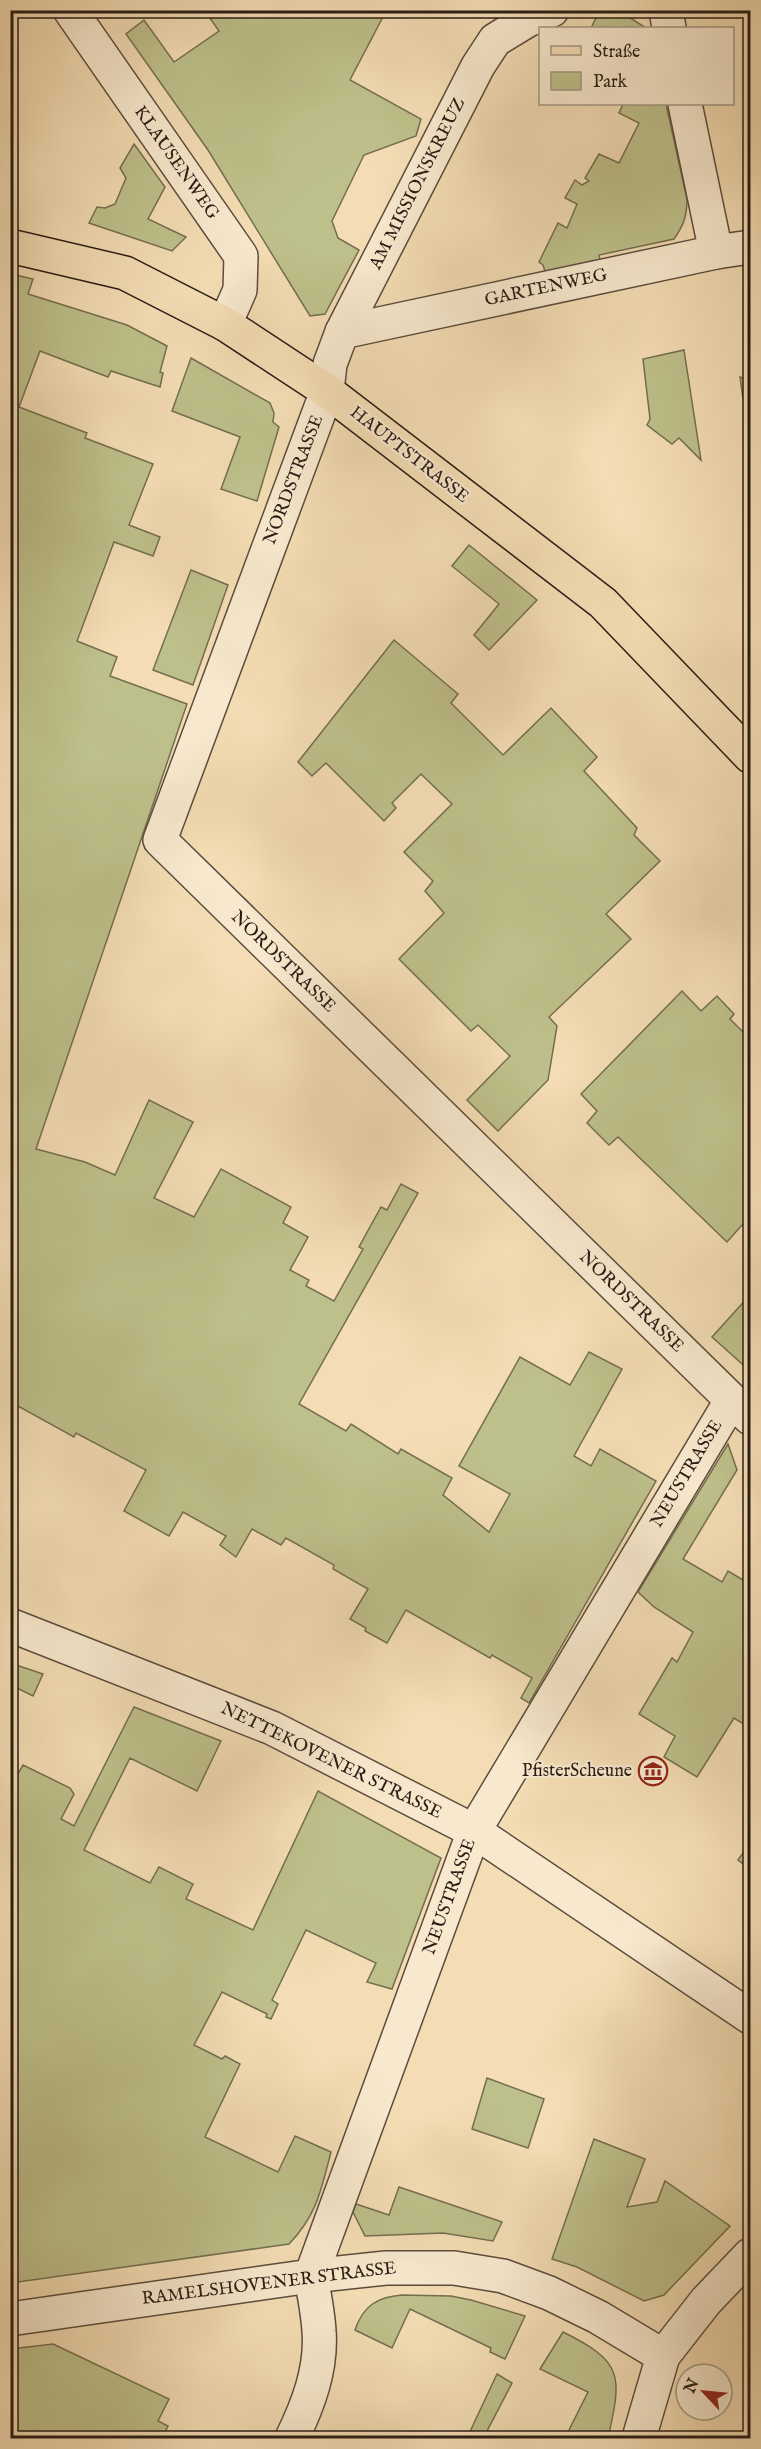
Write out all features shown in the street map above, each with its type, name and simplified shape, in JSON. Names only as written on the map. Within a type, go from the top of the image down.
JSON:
[{"type":"main road","name":"HAUPTSTRASSE","points":[[10,246],[125,273],[225,324],[327,391],[603,603],[750,756]]},
{"type":"street","name":"KLAUSENWEG","points":[[70,10],[241,256],[240,290],[225,324]]},
{"type":"street","name":"AM MISSIONSKREUZ","points":[[327,391],[330,364],[342,332],[478,66],[495,40],[528,20],[552,10]]},
{"type":"street","points":[[666,10],[669,27]]},
{"type":"street","points":[[685,105],[716,252]]},
{"type":"street","name":"GARTENWEG","points":[[342,332],[716,252],[750,247]]},
{"type":"street","name":"NORDSTRASSE","points":[[327,391],[160,840],[741,1409]]},
{"type":"street","name":"NEUSTRASSE","points":[[292,2439],[304,2413],[317,2372],[320,2332],[311,2276],[474,1831],[741,1409]]},
{"type":"street","name":"NETTEKOVENER STRASSE","points":[[10,1625],[272,1728],[474,1831],[750,2017]]},
{"type":"street","points":[[639,2439],[663,2356],[706,2301],[750,2255]]},
{"type":"street","name":"RAMELSHOVENER STRASSE","points":[[10,2319],[311,2276],[386,2268],[454,2268],[503,2276],[549,2293],[598,2317],[663,2356]]},
{"type":"green space","points":[[205,11],[386,11],[350,80],[421,119],[416,136],[364,155],[332,221],[338,238],[359,250],[325,314],[310,316],[208,150],[126,34],[144,20],[174,62],[219,31]]},
{"type":"green space","points":[[626,15],[644,27],[592,27],[597,16]]},
{"type":"green space","points":[[623,105],[666,105],[687,199],[683,224],[674,239],[599,255],[601,264],[547,278],[543,265],[539,262],[558,223],[567,228],[577,204],[565,198],[575,180],[582,185],[589,181],[585,178],[599,154],[619,163],[639,123],[619,113]]},
{"type":"green space","points":[[134,144],[165,187],[148,219],[186,237],[172,251],[89,223],[97,207],[105,208],[115,204],[126,178],[120,168]]},
{"type":"green space","points":[[11,274],[33,279],[28,294],[127,325],[167,346],[160,372],[163,373],[160,387],[111,371],[108,377],[40,351],[19,407],[87,433],[85,438],[153,464],[129,525],[160,537],[153,556],[114,542],[77,641],[117,657],[110,676],[187,704],[36,1149],[85,1162],[115,1175],[149,1100],[193,1122],[154,1198],[194,1217],[221,1169],[291,1207],[283,1223],[308,1237],[290,1270],[309,1280],[306,1286],[334,1301],[363,1249],[359,1247],[381,1207],[387,1210],[401,1184],[418,1193],[299,1404],[346,1431],[351,1424],[398,1454],[401,1449],[452,1478],[443,1495],[489,1532],[510,1494],[459,1466],[520,1357],[570,1385],[589,1352],[622,1369],[574,1456],[591,1466],[600,1449],[656,1481],[529,1703],[521,1698],[532,1678],[492,1655],[490,1658],[406,1610],[387,1643],[365,1631],[366,1628],[350,1619],[368,1589],[333,1569],[334,1565],[286,1538],[281,1545],[252,1529],[236,1557],[220,1545],[226,1536],[183,1512],[169,1536],[124,1511],[146,1470],[76,1433],[74,1437],[18,1406],[11,1422]]},
{"type":"green space","points":[[684,350],[701,460],[679,438],[672,444],[647,425],[650,419],[643,359]]},
{"type":"green space","points":[[191,358],[270,403],[274,413],[273,422],[279,427],[257,501],[221,489],[240,437],[172,411]]},
{"type":"green space","points":[[740,377],[750,381],[750,449]]},
{"type":"green space","points":[[469,545],[537,600],[489,650],[474,635],[499,604],[452,566]]},
{"type":"green space","points":[[191,570],[228,585],[193,685],[153,670]]},
{"type":"green space","points":[[394,640],[458,694],[451,703],[503,755],[551,708],[597,757],[584,771],[637,828],[634,835],[660,861],[606,914],[631,939],[549,1017],[557,1026],[548,1080],[498,1131],[467,1100],[510,1056],[478,1025],[471,1031],[399,959],[444,913],[425,891],[433,881],[404,852],[452,804],[421,774],[392,803],[396,808],[384,821],[326,763],[312,776],[298,762]]},
{"type":"green space","points":[[682,991],[701,1011],[717,996],[734,1014],[730,1019],[750,1039],[750,1216],[727,1242],[618,1137],[609,1145],[587,1123],[597,1111],[581,1094]]},
{"type":"green space","points":[[750,1295],[750,1371],[712,1337]]},
{"type":"green space","points":[[728,1444],[737,1470],[683,1559],[722,1582],[728,1571],[750,1584],[750,1728],[734,1718],[697,1777],[664,1757],[675,1736],[639,1714],[672,1658],[677,1662],[693,1632],[654,1607],[638,1592]]},
{"type":"green space","points":[[10,1663],[43,1674],[33,1696],[11,1685]]},
{"type":"green space","points":[[134,1707],[221,1741],[197,1791],[130,1758],[84,1850],[150,1883],[159,1867],[193,1884],[186,1899],[253,1930],[318,1791],[441,1858],[392,1989],[367,1982],[376,1963],[306,1930],[272,2000],[278,2004],[271,2019],[266,2017],[267,2014],[222,1992],[194,2045],[222,2059],[225,2056],[240,2064],[205,2137],[278,2172],[295,2136],[331,2152],[321,2190],[312,2212],[289,2244],[11,2283],[11,1780],[14,1781],[23,1765],[70,1788],[74,1794],[61,1819],[74,1826]]},
{"type":"green space","points":[[750,1843],[750,1869],[738,1860]]},
{"type":"green space","points":[[487,2078],[544,2099],[528,2148],[472,2129]]},
{"type":"green space","points":[[594,2139],[645,2159],[627,2207],[657,2202],[665,2181],[730,2226],[664,2295],[644,2301],[577,2267],[552,2259]]},
{"type":"green space","points":[[399,2187],[502,2222],[493,2241],[443,2233],[365,2236],[353,2212],[356,2204],[389,2215]]},
{"type":"green space","points":[[402,2295],[451,2296],[525,2316],[505,2359],[490,2352],[491,2348],[410,2309],[392,2348],[355,2330],[362,2315],[372,2304],[385,2298]]},
{"type":"green space","points":[[563,2332],[598,2352],[608,2362],[614,2373],[615,2400],[608,2438],[565,2438],[588,2392],[540,2369]]},
{"type":"green space","points":[[53,2344],[169,2399],[158,2421],[168,2426],[162,2438],[11,2438],[11,2349]]},
{"type":"green space","points":[[497,2374],[512,2383],[485,2435],[491,2438],[467,2438]]},
{"type":"place","name":"PfisterScheune","points":[[653,1771]]}]
